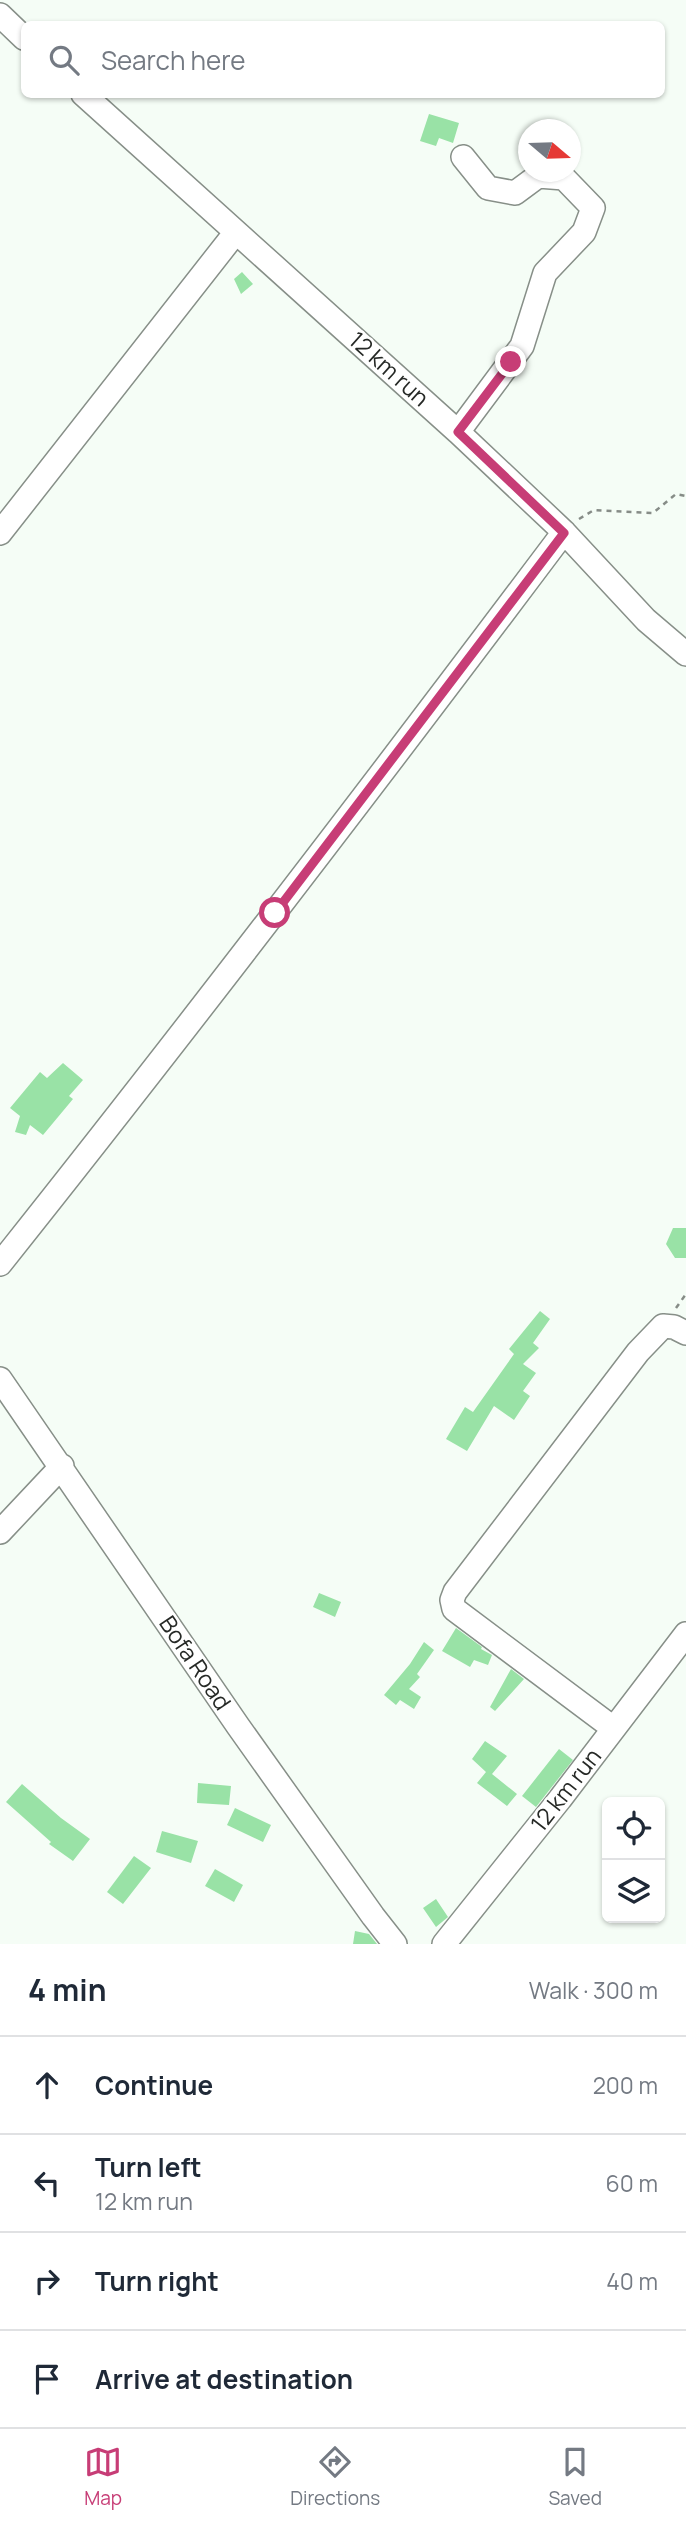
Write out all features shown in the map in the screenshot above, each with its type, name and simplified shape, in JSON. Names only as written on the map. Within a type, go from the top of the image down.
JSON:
[{"type":"street","points":[[0,15],[21,35]]},
{"type":"street","name":"12 km run","points":[[86,98],[458,432],[562,531],[646,620],[686,654]]},
{"type":"street","points":[[458,432],[522,346],[545,273],[584,232],[593,208],[564,178],[538,176],[515,193],[488,188],[463,156]]},
{"type":"street","points":[[0,533],[236,232]]},
{"type":"street","points":[[0,1264],[167,1054],[562,531]]},
{"type":"street","points":[[613,1728],[454,1608],[452,1600],[491,1543],[638,1352],[663,1326],[674,1327],[686,1333]]},
{"type":"street","name":"Bofa Road","points":[[0,1379],[238,1726],[373,1916],[396,1944]]},
{"type":"street","points":[[0,1532],[62,1466]]},
{"type":"street","name":"12 km run","points":[[444,1944],[560,1799],[686,1634]]},
{"type":"path","points":[[562,531],[594,510],[653,513],[676,495],[686,496]]},
{"type":"building","points":[[429,114],[459,123],[453,143],[439,138],[436,146],[420,141]]},
{"type":"building","points":[[242,272],[253,284],[241,294],[234,279]]},
{"type":"building","points":[[63,1063],[83,1080],[69,1096],[73,1099],[43,1135],[30,1125],[26,1135],[15,1132],[20,1116],[10,1108],[40,1072],[47,1078]]},
{"type":"building","points":[[673,1228],[686,1228],[686,1258],[675,1258],[666,1244]]},
{"type":"building","points":[[540,1311],[550,1319],[533,1343],[539,1348],[523,1364],[536,1373],[523,1391],[530,1396],[514,1420],[494,1406],[467,1451],[446,1439],[465,1407],[473,1412],[514,1354],[509,1349]]},
{"type":"building","points":[[319,1593],[341,1602],[335,1617],[313,1607]]},
{"type":"building","points":[[456,1628],[492,1655],[488,1665],[474,1660],[470,1667],[442,1651]]},
{"type":"building","points":[[424,1642],[434,1650],[417,1674],[420,1677],[409,1689],[421,1697],[414,1709],[400,1700],[396,1705],[384,1695]]},
{"type":"building","points":[[511,1669],[524,1679],[495,1711],[490,1707]]},
{"type":"building","points":[[485,1741],[507,1756],[492,1774],[517,1794],[507,1806],[477,1783],[486,1772],[472,1759]]},
{"type":"building","points":[[559,1749],[573,1760],[536,1807],[522,1796]]},
{"type":"building","points":[[198,1783],[231,1786],[229,1805],[197,1803]]},
{"type":"building","points":[[22,1784],[90,1839],[73,1861],[49,1844],[51,1842],[6,1802]]},
{"type":"building","points":[[235,1808],[271,1825],[263,1842],[227,1825]]},
{"type":"building","points":[[162,1831],[198,1841],[191,1863],[156,1852]]},
{"type":"building","points":[[134,1856],[151,1868],[123,1904],[107,1892]]},
{"type":"building","points":[[215,1869],[243,1885],[234,1902],[205,1886]]},
{"type":"building","points":[[436,1899],[448,1917],[436,1927],[423,1908]]},
{"type":"building","points":[[355,1931],[369,1934],[377,1944],[353,1944]]},
{"type":"route","points":[[275,913],[564,533],[458,432],[511,362]]}]
